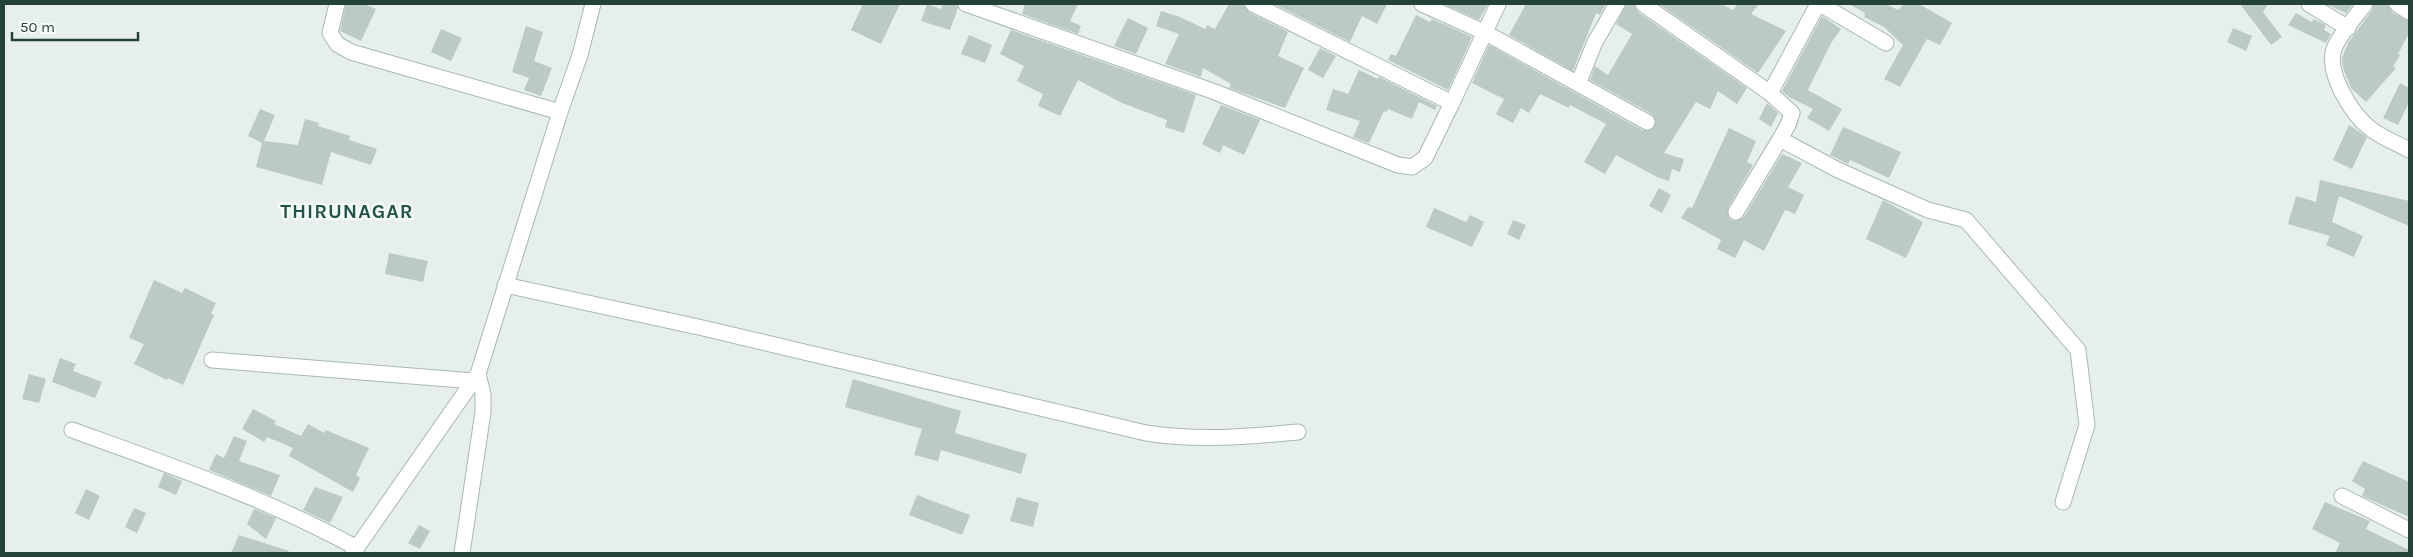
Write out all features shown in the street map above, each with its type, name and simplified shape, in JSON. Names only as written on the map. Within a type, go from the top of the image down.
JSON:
[{"type":"street","points":[[337,4],[330,33],[337,44],[351,52],[560,112]]},
{"type":"street","points":[[72,430],[264,503],[324,530],[355,550],[476,377],[560,112],[580,55],[593,4]]},
{"type":"street","points":[[966,4],[1215,92],[1398,165],[1412,167],[1425,158],[1486,33],[1498,4]]},
{"type":"street","points":[[1253,4],[1452,103]]},
{"type":"street","points":[[1422,4],[1486,33],[1647,122]]},
{"type":"street","points":[[1578,84],[1595,42],[1617,4]]},
{"type":"street","points":[[1642,4],[1770,94],[1792,113],[1788,125],[1736,212]]},
{"type":"street","points":[[1770,94],[1819,4],[1886,42]]},
{"type":"street","points":[[2308,4],[2348,28]]},
{"type":"street","points":[[2365,4],[2334,48],[2331,65],[2339,87],[2360,117],[2372,130],[2409,150]]},
{"type":"street","points":[[2398,4],[2409,12]]},
{"type":"street","points":[[1780,139],[1838,170],[1928,210],[1966,220],[2078,350],[2087,425],[2063,502]]},
{"type":"street","points":[[505,285],[703,328],[1146,433],[1182,439],[1223,439],[1298,432]]},
{"type":"street","points":[[212,360],[476,377]]},
{"type":"street","points":[[462,553],[483,412],[484,394],[476,377]]},
{"type":"street","points":[[2342,496],[2409,530]]},
{"type":"building","points":[[346,4],[364,4],[376,9],[361,41],[340,31]]},
{"type":"building","points":[[863,4],[900,4],[881,44],[851,30]]},
{"type":"building","points":[[927,4],[941,9],[943,4],[957,4],[958,8],[950,30],[921,21]]},
{"type":"building","points":[[1025,4],[1078,4],[1070,21],[1081,26],[1078,34],[1022,14]]},
{"type":"building","points":[[1229,4],[1244,4],[1249,12],[1288,32],[1278,56],[1304,68],[1285,108],[1229,88],[1231,84],[1203,68],[1201,77],[1165,64],[1179,34],[1156,26],[1161,11],[1180,17],[1205,29],[1207,25],[1215,29]]},
{"type":"building","points":[[1274,4],[1387,4],[1377,24],[1362,16],[1350,42]]},
{"type":"building","points":[[1444,4],[1488,4],[1479,20]]},
{"type":"building","points":[[1526,4],[1606,4],[1600,15],[1596,13],[1573,71],[1509,35]]},
{"type":"building","points":[[1626,4],[1634,4],[1638,12],[1747,88],[1737,104],[1718,91],[1710,109],[1696,102],[1664,153],[1684,159],[1680,172],[1672,169],[1669,181],[1657,177],[1616,155],[1605,174],[1584,162],[1606,124],[1570,105],[1569,108],[1540,94],[1529,113],[1521,108],[1513,123],[1496,114],[1504,99],[1472,83],[1489,45],[1642,130],[1651,130],[1656,122],[1652,114],[1590,80],[1595,66],[1608,75],[1632,34],[1616,24]]},
{"type":"building","points":[[1659,4],[1721,4],[1733,10],[1738,4],[1759,4],[1751,14],[1786,31],[1758,73]]},
{"type":"building","points":[[1849,4],[1886,4],[1898,10],[1904,4],[1919,4],[1952,23],[1940,45],[1927,39],[1900,87],[1884,79],[1903,45],[1884,27],[1864,17],[1865,13]]},
{"type":"building","points":[[2240,4],[2268,4],[2263,12],[2282,37],[2271,45]]},
{"type":"building","points":[[2326,4],[2353,4],[2346,13]]},
{"type":"building","points":[[2374,4],[2388,4],[2392,12],[2409,21],[2409,33],[2393,67],[2396,68],[2366,102],[2351,88],[2343,68],[2342,58],[2348,43],[2372,10]]},
{"type":"building","points":[[2296,13],[2312,22],[2313,19],[2326,25],[2324,30],[2331,34],[2326,43],[2288,25]]},
{"type":"building","points":[[1416,15],[1430,22],[1432,19],[1472,37],[1448,90],[1388,60],[1391,54],[1396,56]]},
{"type":"building","points":[[1822,16],[1841,29],[1831,43],[1808,90],[1842,109],[1829,131],[1807,118],[1813,109],[1789,97],[1782,91]]},
{"type":"building","points":[[1128,18],[1148,28],[1136,54],[1114,46]]},
{"type":"building","points":[[526,26],[543,32],[534,61],[552,68],[541,96],[524,90],[529,78],[512,72]]},
{"type":"building","points":[[2233,28],[2252,36],[2246,51],[2227,42]]},
{"type":"building","points":[[441,29],[462,38],[451,61],[431,52]]},
{"type":"building","points":[[1011,30],[1196,95],[1184,133],[1165,127],[1167,120],[1122,103],[1078,80],[1060,116],[1038,106],[1043,94],[1017,81],[1024,66],[1000,54]]},
{"type":"building","points":[[969,35],[992,45],[985,63],[961,54]]},
{"type":"building","points":[[1320,48],[1336,56],[1323,78],[1308,70]]},
{"type":"building","points":[[1359,70],[1378,79],[1379,77],[1437,106],[1435,110],[1419,102],[1412,119],[1388,109],[1386,112],[1384,111],[1369,143],[1353,137],[1360,121],[1326,110],[1333,89],[1348,94]]},
{"type":"building","points":[[2400,83],[2409,88],[2409,102],[2398,125],[2383,118]]},
{"type":"building","points":[[1767,103],[1778,113],[1771,127],[1759,119]]},
{"type":"building","points":[[1221,105],[1260,120],[1244,155],[1223,145],[1220,153],[1202,144]]},
{"type":"building","points":[[260,109],[275,115],[264,141],[298,145],[305,119],[319,123],[318,126],[350,136],[349,140],[377,149],[371,165],[331,152],[322,185],[256,167],[262,143],[248,136]]},
{"type":"building","points":[[2349,125],[2367,137],[2352,169],[2333,160]]},
{"type":"building","points":[[1843,127],[1901,152],[1889,178],[1850,160],[1848,164],[1830,155]]},
{"type":"building","points":[[1729,128],[1756,141],[1747,162],[1753,165],[1728,208],[1728,216],[1731,220],[1736,221],[1744,217],[1782,154],[1802,163],[1788,187],[1804,195],[1795,214],[1785,210],[1764,251],[1744,240],[1735,258],[1717,249],[1721,240],[1681,218],[1688,207],[1692,208]]},
{"type":"building","points":[[2320,180],[2409,201],[2409,226],[2339,196],[2332,222],[2363,236],[2354,257],[2326,245],[2330,236],[2288,224],[2296,196],[2316,202]]},
{"type":"building","points":[[1659,188],[1671,195],[1662,213],[1649,206]]},
{"type":"building","points":[[1883,200],[1923,222],[1906,258],[1866,239]]},
{"type":"building","points":[[1434,208],[1466,222],[1470,215],[1484,222],[1472,247],[1426,227]]},
{"type":"building","points":[[1513,220],[1526,225],[1519,240],[1507,234]]},
{"type":"building","points":[[389,253],[428,261],[423,282],[385,274]]},
{"type":"building","points":[[154,280],[182,293],[185,288],[216,303],[211,314],[214,315],[183,385],[168,378],[167,380],[134,364],[144,344],[129,338]]},
{"type":"building","points":[[60,358],[76,364],[73,371],[102,382],[95,398],[52,382]]},
{"type":"building","points":[[29,374],[46,379],[39,403],[22,399]]},
{"type":"building","points":[[853,379],[961,411],[955,433],[1027,454],[1021,474],[941,450],[938,461],[914,455],[922,429],[845,407]]},
{"type":"building","points":[[253,409],[276,421],[274,424],[301,436],[308,424],[324,433],[326,430],[369,448],[356,475],[360,478],[353,492],[289,456],[293,448],[267,437],[264,442],[242,429]]},
{"type":"building","points":[[234,436],[247,441],[239,461],[280,475],[271,496],[209,470],[216,454],[224,458]]},
{"type":"building","points":[[2363,461],[2409,482],[2409,517],[2362,496],[2365,489],[2352,481]]},
{"type":"building","points":[[164,473],[182,481],[176,495],[158,487]]},
{"type":"building","points":[[315,487],[343,497],[330,523],[303,510]]},
{"type":"building","points":[[86,489],[100,496],[89,520],[75,513]]},
{"type":"building","points":[[917,495],[970,515],[962,535],[909,515]]},
{"type":"building","points":[[1017,497],[1039,503],[1033,527],[1010,521]]},
{"type":"building","points":[[2325,502],[2370,521],[2366,529],[2409,550],[2409,553],[2335,553],[2340,543],[2312,529]]},
{"type":"building","points":[[134,508],[146,513],[137,533],[125,527]]},
{"type":"building","points":[[254,509],[276,518],[266,539],[247,524]]},
{"type":"building","points":[[419,525],[430,531],[420,549],[408,543]]},
{"type":"building","points":[[239,535],[289,551],[288,553],[231,553]]},
{"type":"district","name":"THIRUNAGAR","points":[[347,211]]}]
